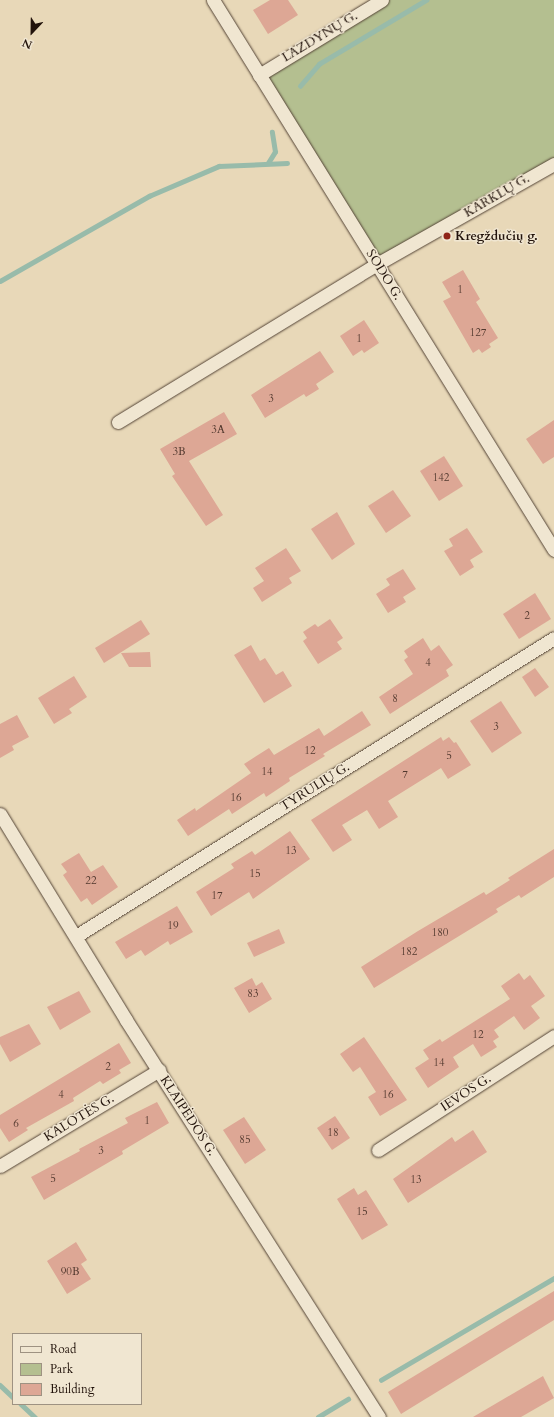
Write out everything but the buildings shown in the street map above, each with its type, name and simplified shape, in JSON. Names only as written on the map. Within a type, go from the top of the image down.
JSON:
[{"type":"street","name":"SODO G.","points":[[213,0],[554,550]]},
{"type":"street","name":"LAZDYNŲ G.","points":[[259,75],[382,0]]},
{"type":"street","name":"KARKLŲ G.","points":[[378,264],[554,164]]},
{"type":"street","points":[[118,422],[378,264]]},
{"type":"street","name":"TYRULIŲ G.","points":[[76,936],[554,638]]},
{"type":"street","name":"KLAIPĖDOS G.","points":[[0,814],[159,1070],[379,1417]]},
{"type":"street","name":"IEVOS G.","points":[[378,1150],[554,1036]]},
{"type":"street","name":"KALOTĖS G.","points":[[0,1166],[159,1070]]},
{"type":"green space","points":[[382,0],[554,0],[554,164],[377,264],[259,75]]},
{"type":"waterway","points":[[300,86],[319,64],[426,0]]},
{"type":"waterway","points":[[268,163],[275,152],[272,132]]},
{"type":"waterway","points":[[0,281],[149,196],[219,166],[287,163]]},
{"type":"waterway","points":[[381,1380],[554,1278]]},
{"type":"waterway","points":[[0,1385],[12,1396]]},
{"type":"waterway","points":[[318,1417],[348,1399]]},
{"type":"waterway","points":[[22,1405],[35,1417]]},
{"type":"place","name":"Kregždučių g.","points":[[447,236]]}]
